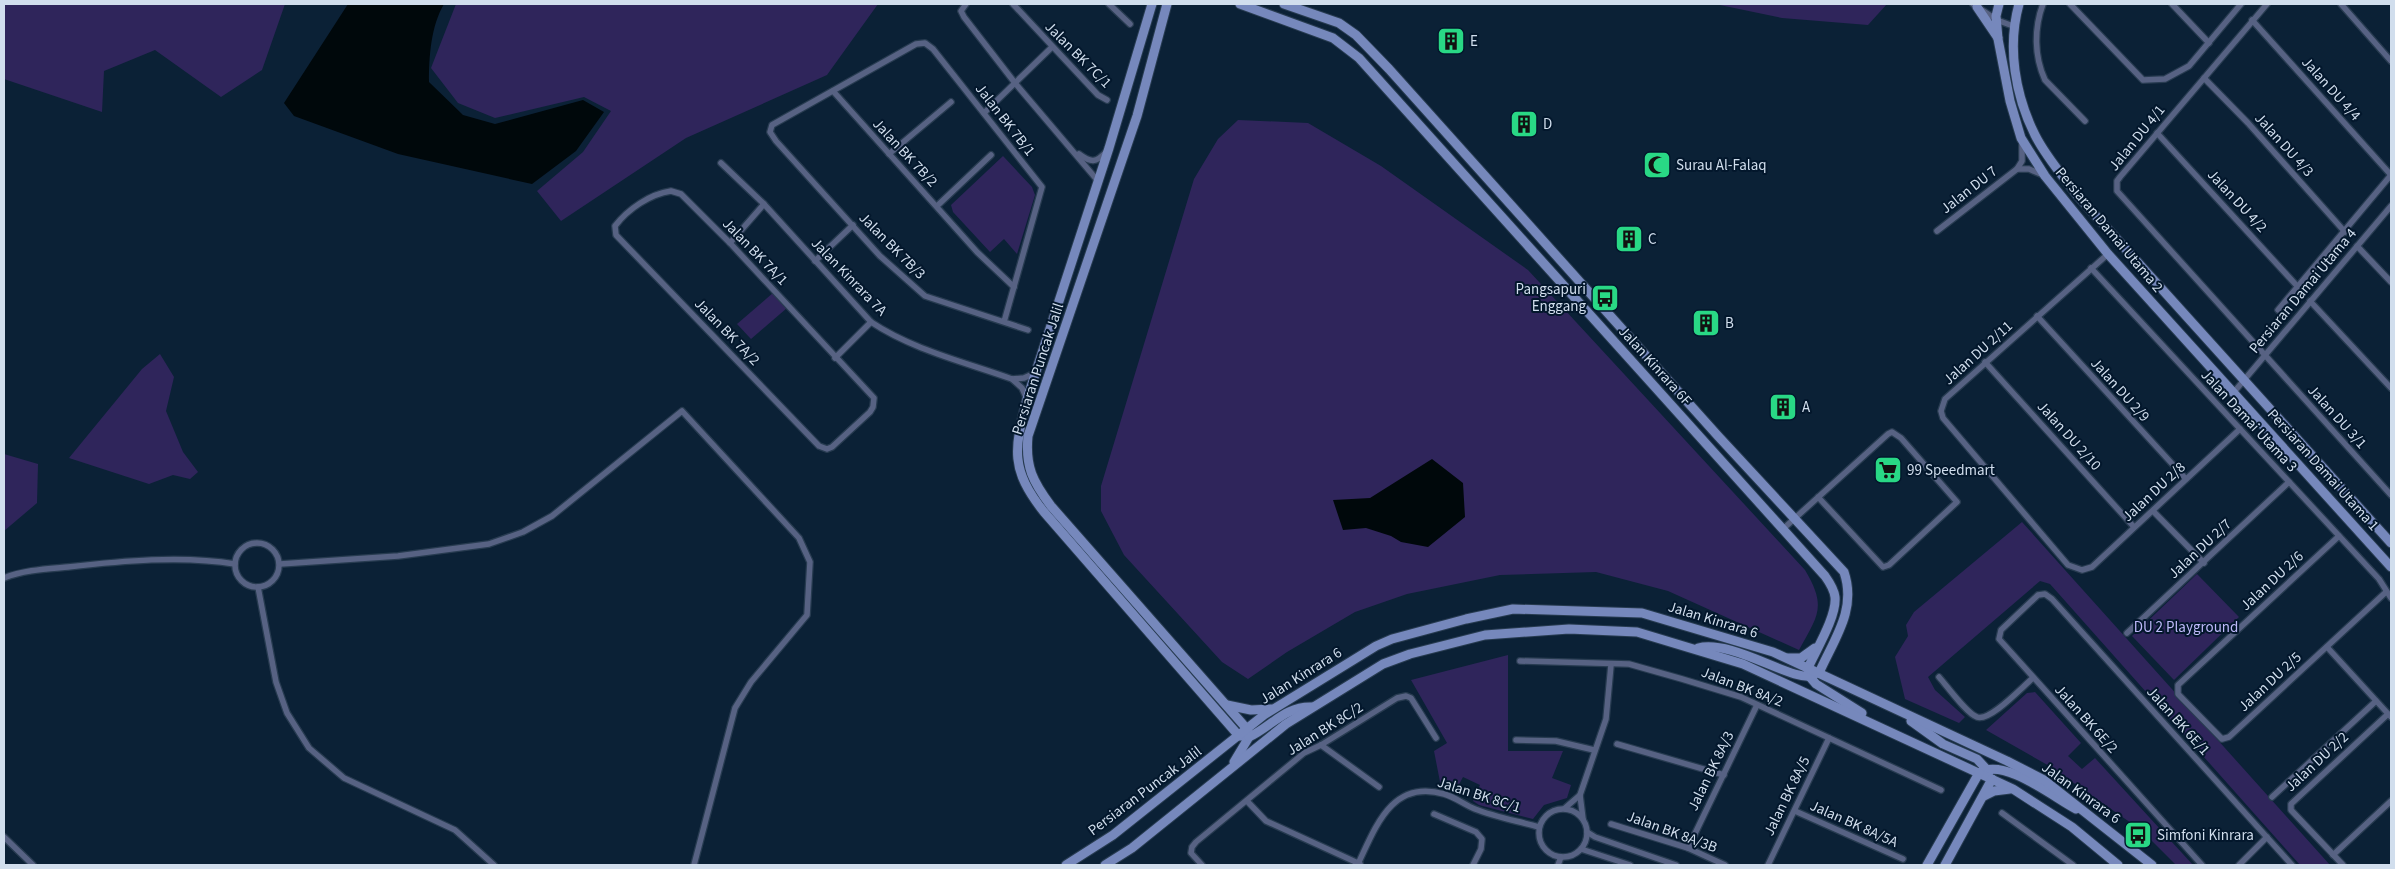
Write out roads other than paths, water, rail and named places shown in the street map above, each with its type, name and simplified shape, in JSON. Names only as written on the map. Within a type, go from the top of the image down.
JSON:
[{"type":"main road","name":"Persiaran Puncak Jalil","points":[[1152,4],[1109,148],[1027,399],[1018,435],[1017,455],[1020,473],[1028,492],[1227,720],[1245,734]]},
{"type":"main road","points":[[1166,8],[1172,4]]},
{"type":"main road","name":"Jalan Kinrara 6F","points":[[1240,4],[1320,33],[1346,47],[1372,72],[1522,236],[1825,576],[1835,596],[1831,618],[1818,645],[1812,673]]},
{"type":"main road","name":"Jalan Kinrara 6F","points":[[1284,4],[1339,23],[1356,35],[1439,124],[1662,373],[1844,572],[1849,586],[1847,612],[1829,651],[1812,673]]},
{"type":"main road","name":"Persiaran Damai Utama 2","points":[[1999,4],[1997,20],[1998,39],[2010,101],[2021,138],[2045,176],[2108,254],[2234,392]]},
{"type":"main road","name":"Persiaran Damai Utama 2","points":[[2019,4],[2013,26],[2012,51],[2020,92],[2034,134],[2048,156],[2078,195],[2245,379]]},
{"type":"main road","points":[[1975,6],[1998,39]]},
{"type":"main road","name":"Persiaran Puncak Jalil","points":[[1166,8],[1137,116],[1028,436],[1026,454],[1029,468],[1037,487],[1051,506],[1227,705],[1245,734]]},
{"type":"main road","points":[[1428,134],[1439,124]]},
{"type":"main road","points":[[1098,181],[1110,179],[1117,173]]},
{"type":"main road","points":[[1651,383],[1662,373]]},
{"type":"main road","name":"Persiaran Damai Utama 1","points":[[2245,379],[2391,543]]},
{"type":"main road","name":"Persiaran Damai Utama 1","points":[[2234,392],[2391,567]]},
{"type":"main road","name":"Jalan Kinrara 6","points":[[1245,734],[1274,709],[1376,646],[1392,639],[1495,611],[1513,609],[1630,611],[1696,628],[1786,658],[1812,673],[1835,681],[2036,776],[2092,817],[2152,865]]},
{"type":"main road","points":[[1105,865],[1132,848],[1232,767],[1312,707],[1396,658],[1485,635],[1569,629],[1637,632],[1743,664],[1986,774],[2072,827],[2118,865]]},
{"type":"main road","points":[[1786,658],[1801,658],[1818,645]]},
{"type":"main road","points":[[1696,649],[1707,646],[1727,649],[1799,676],[1812,673],[1816,684],[1842,699],[1883,728]]},
{"type":"main road","points":[[1829,651],[1830,674],[1835,681]]},
{"type":"main road","points":[[1227,705],[1251,710],[1274,709]]},
{"type":"main road","points":[[1232,767],[1245,734],[1300,706],[1312,707]]},
{"type":"main road","points":[[1893,709],[1943,744],[1977,760],[1986,774],[1984,796],[1945,865]]},
{"type":"main road","points":[[1225,746],[1229,731],[1227,720]]},
{"type":"main road","name":"Persiaran Puncak Jalil","points":[[1066,865],[1113,835],[1225,746],[1245,734]]},
{"type":"main road","points":[[1961,764],[1967,772],[1970,791]]},
{"type":"main road","points":[[1928,865],[1970,791],[1986,774],[2007,771],[2022,777],[2064,803],[2092,817]]},
{"type":"main road","points":[[1984,796],[1994,791],[2013,789]]},
{"type":"street","points":[[966,4],[962,8],[962,14],[1016,83],[1098,181]]},
{"type":"street","name":"Jalan BK 7C/1","points":[[1013,4],[1052,48],[1098,95],[1107,100]]},
{"type":"street","points":[[1110,4],[1130,24]]},
{"type":"street","points":[[2043,4],[2039,15],[2036,46],[2042,74],[2045,80],[2085,121]]},
{"type":"street","points":[[2070,4],[2143,80],[2165,79],[2189,66],[2241,4]]},
{"type":"street","points":[[2172,4],[2209,42]]},
{"type":"street","name":"Jalan DU 4/1","points":[[2264,355],[2117,191],[2117,181],[2267,4]]},
{"type":"street","points":[[2341,4],[2391,61]]},
{"type":"street","points":[[1975,6],[1997,20],[2013,26]]},
{"type":"street","name":"Jalan DU 4/4","points":[[2252,20],[2391,175]]},
{"type":"street","name":"Jalan BK 7B/1","points":[[833,91],[916,44],[925,43],[933,49],[1042,187],[1004,322]]},
{"type":"street","points":[[984,113],[1052,48]]},
{"type":"street","name":"Jalan DU 4/3","points":[[2204,78],[2248,123],[2344,232]]},
{"type":"street","name":"Jalan BK 7B/3","points":[[833,91],[772,125],[770,132],[776,141],[880,256],[925,296],[1028,330]]},
{"type":"street","name":"Jalan BK 7B/2","points":[[833,91],[977,252],[1014,286]]},
{"type":"street","points":[[889,154],[951,102]]},
{"type":"street","name":"Jalan DU 4/2","points":[[2157,132],[2298,287]]},
{"type":"street","name":"Jalan DU 7","points":[[1937,231],[2017,169],[2022,161],[2021,138]]},
{"type":"street","points":[[1066,142],[1088,160],[1094,162],[1099,160],[1109,148]]},
{"type":"street","points":[[937,206],[991,155]]},
{"type":"street","name":"Jalan Kinrara 7A","points":[[721,163],[764,204],[871,322],[908,344],[1012,379]]},
{"type":"street","name":"Jalan DU 7","points":[[2017,169],[2029,169],[2045,176]]},
{"type":"street","points":[[2278,310],[2391,175]]},
{"type":"street","name":"Jalan BK 7A/1","points":[[616,235],[615,226],[624,214],[650,198],[671,191],[684,198],[730,243],[835,358],[870,393]]},
{"type":"street","points":[[730,243],[764,204]]},
{"type":"street","name":"Persiaran Damai Utama 4","points":[[2234,392],[2391,206]]},
{"type":"street","points":[[816,261],[853,225]]},
{"type":"street","points":[[1522,236],[1532,228]]},
{"type":"street","name":"Jalan BK 7A/2","points":[[616,235],[819,446],[827,449],[832,447],[860,423],[874,407],[874,398],[870,393]]},
{"type":"street","points":[[2357,246],[2391,282]]},
{"type":"street","name":"Jalan DU 2/11","points":[[2082,570],[2068,565],[1944,418],[1941,411],[1946,399],[1985,362],[2108,254]]},
{"type":"street","name":"Jalan Damai Utama 3","points":[[2091,268],[2379,579],[2391,598]]},
{"type":"street","points":[[2310,301],[2391,388]]},
{"type":"street","name":"Jalan DU 2/9","points":[[2037,316],[2186,479]]},
{"type":"street","points":[[835,358],[871,322]]},
{"type":"street","name":"Jalan DU 3/1","points":[[2264,355],[2391,495]]},
{"type":"street","name":"Jalan DU 2/10","points":[[1985,362],[2134,528]]},
{"type":"street","points":[[1012,379],[1024,378],[1037,371]]},
{"type":"street","points":[[1012,379],[1022,388],[1027,399]]},
{"type":"street","points":[[280,564],[398,556],[489,544],[523,532],[552,516],[682,411],[799,538],[810,562],[807,615],[751,682],[735,708],[694,865]]},
{"type":"street","name":"Jalan DU 2/8","points":[[2082,570],[2092,567],[2240,429]]},
{"type":"street","points":[[1783,530],[1818,497],[1892,432],[1902,438],[1957,502],[1889,565],[1883,567],[1818,497]]},
{"type":"street","name":"Jalan DU 2/7","points":[[2126,633],[2204,563],[2289,482]]},
{"type":"street","points":[[2153,511],[2204,563]]},
{"type":"street","name":"Jalan DU 2/6","points":[[2178,685],[2339,536]]},
{"type":"street","points":[[254,543],[268,545],[274,550],[280,564],[276,577],[271,582],[258,587],[250,586],[239,577],[235,564],[241,550],[254,543]]},
{"type":"street","points":[[4,578],[18,572],[104,563],[211,560],[235,564]]},
{"type":"street","points":[[258,587],[276,682],[287,713],[309,748],[344,778],[455,830],[494,865]]},
{"type":"street","name":"Jalan DU 2/5","points":[[2178,685],[2178,694],[2222,739],[2230,737],[2386,592]]},
{"type":"street","name":"Jalan BK 6E/2","points":[[2045,594],[2038,595],[2001,630],[1998,636],[2001,642],[2202,865]]},
{"type":"street","name":"Jalan BK 6E/1","points":[[2045,594],[2292,865]]},
{"type":"street","points":[[2327,647],[2390,715]]},
{"type":"street","name":"Jalan BK 8A/2","points":[[1520,661],[1586,662],[1610,665],[1629,664],[1741,697],[1941,790]]},
{"type":"street","points":[[1580,795],[1565,808],[1552,811],[1542,820],[1539,827],[1539,837],[1543,847],[1551,854],[1561,857],[1572,856],[1581,849],[1587,832],[1583,819],[1580,795],[1606,719],[1610,665]]},
{"type":"street","points":[[1939,677],[1972,714],[1982,718],[1991,715],[2033,678]]},
{"type":"street","name":"Jalan BK 8C/2","points":[[1202,865],[1192,853],[1192,847],[1304,753],[1321,745],[1397,698],[1406,696],[1411,698],[1436,738]]},
{"type":"street","points":[[2272,797],[2376,701]]},
{"type":"street","name":"Jalan BK 8A/3","points":[[1688,848],[1757,705]]},
{"type":"street","name":"Jalan DU 2/2","points":[[2343,865],[2291,810],[2291,804],[2390,715]]},
{"type":"street","name":"Jalan BK 8A/5","points":[[1768,865],[1796,811],[1829,738]]},
{"type":"street","points":[[1516,740],[1556,741],[1594,750]]},
{"type":"street","points":[[1617,744],[1724,775]]},
{"type":"street","points":[[1321,745],[1379,787]]},
{"type":"street","name":"Jalan BK 8C/1","points":[[1247,801],[1266,821],[1360,864],[1385,813],[1402,796],[1416,792],[1431,791],[1445,794],[1476,809],[1539,827]]},
{"type":"street","points":[[2333,855],[2391,800]]},
{"type":"street","points":[[1565,808],[1578,814],[1583,819]]},
{"type":"street","name":"Jalan BK 8A/5A","points":[[1796,811],[1903,859]]},
{"type":"street","points":[[2002,813],[2073,865]]},
{"type":"street","points":[[1434,814],[1476,832],[1482,839],[1481,849],[1473,865]]},
{"type":"street","name":"Jalan BK 8A/3B","points":[[1611,824],[1688,848],[1725,865]]},
{"type":"street","points":[[1587,832],[1595,837],[1676,865]]},
{"type":"street","points":[[4,836],[33,865]]},
{"type":"street","points":[[2239,865],[2267,837]]},
{"type":"street","points":[[1581,849],[1630,865]]},
{"type":"street","points":[[1558,865],[1561,857]]},
{"type":"place","name":"E","points":[[1451,41]]},
{"type":"place","name":"D","points":[[1524,124]]},
{"type":"place","name":"Surau Al-Falaq","points":[[1657,165]]},
{"type":"place","name":"C","points":[[1629,239]]},
{"type":"place","name":"Pangsapuri Enggang","points":[[1605,298]]},
{"type":"place","name":"B","points":[[1706,323]]},
{"type":"place","name":"A","points":[[1783,407]]},
{"type":"place","name":"99 Speedmart","points":[[1888,470]]},
{"type":"place","name":"Simfoni Kinrara","points":[[2138,835]]},
{"type":"park label","name":"DU 2 Playground","points":[[2186,627]]}]
